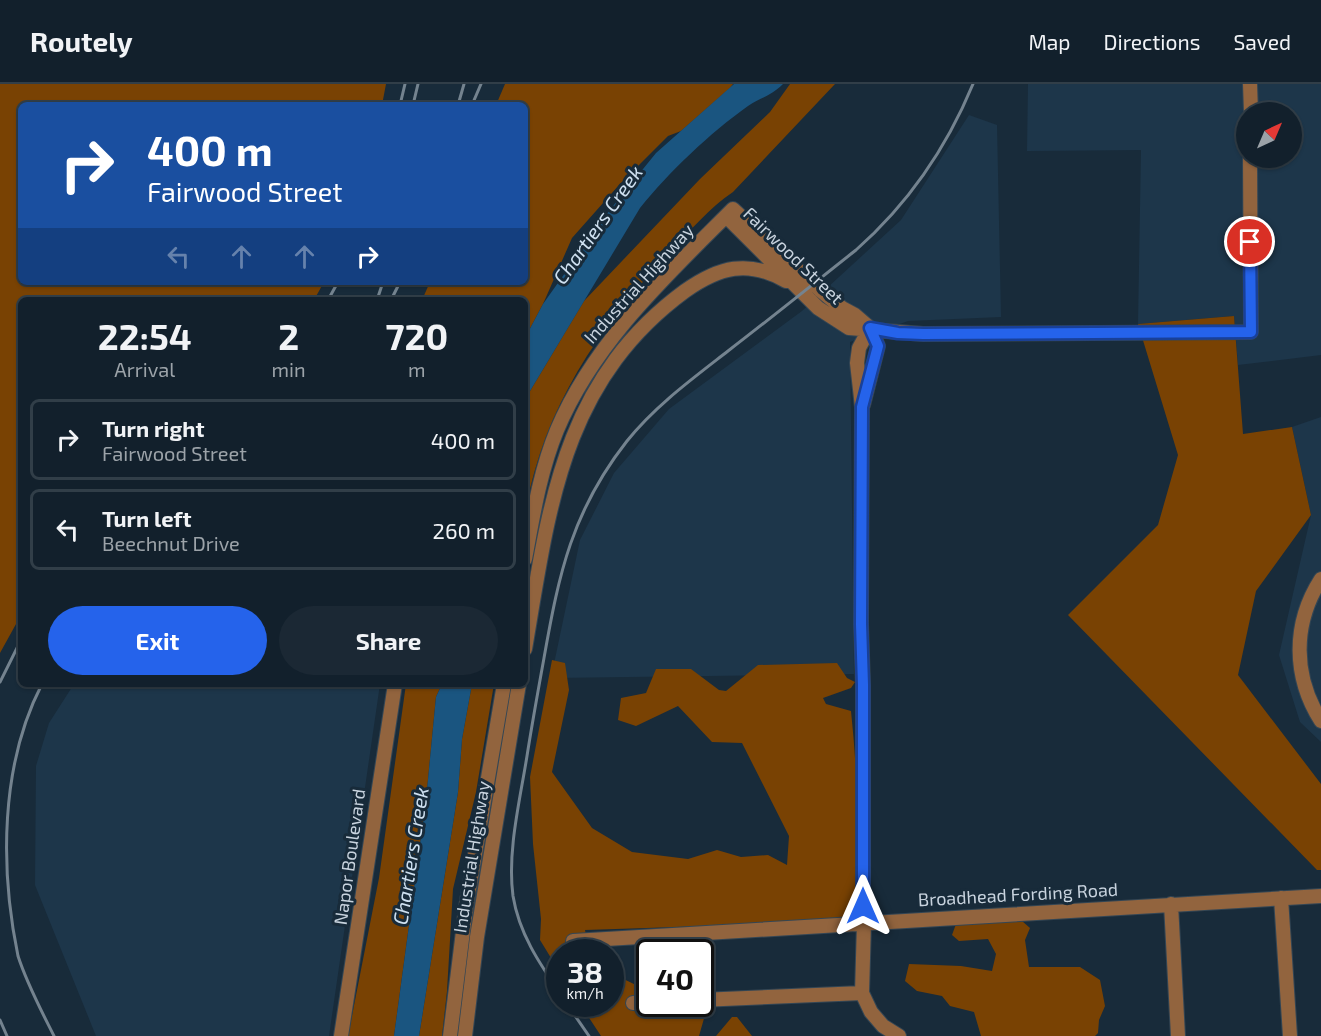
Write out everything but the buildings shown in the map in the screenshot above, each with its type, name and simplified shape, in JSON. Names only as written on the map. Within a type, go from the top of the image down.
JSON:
[{"type":"street","points":[[1250,84],[1251,102]]},
{"type":"street","name":"Fairwood Street","points":[[730,213],[818,308],[849,328],[923,334],[1251,332],[1250,168]]},
{"type":"street","name":"Fairwood Street","points":[[730,213],[826,295],[870,328]]},
{"type":"street","name":"Industrial Highway","points":[[528,543],[550,448],[563,415],[580,383],[626,320],[730,213]]},
{"type":"street","name":"Industrial Highway","points":[[528,632],[558,475],[570,442],[599,384],[628,345],[659,310],[712,274],[743,267],[764,270],[798,288]]},
{"type":"street","points":[[870,328],[878,346],[862,407],[861,624],[864,922],[862,993],[871,1012],[883,1026],[899,1036]]},
{"type":"street","points":[[1321,579],[1304,614],[1299,658],[1304,687],[1321,721]]},
{"type":"street","name":"Napor Boulevard","points":[[341,1036],[394,687]]},
{"type":"street","name":"Industrial Highway","points":[[450,1036],[466,907],[503,687]]},
{"type":"street","name":"Industrial Highway","points":[[465,1036],[477,936],[518,687]]},
{"type":"street","name":"Broadhead Fording Road","points":[[604,939],[1321,896]]},
{"type":"street","points":[[1281,898],[1290,1036]]},
{"type":"street","points":[[1171,904],[1178,1036]]},
{"type":"street","points":[[714,999],[862,993]]},
{"type":"shaded area","points":[[0,84],[386,84],[383,102],[18,102],[18,285],[322,285],[316,297],[18,297],[18,620],[0,653]]},
{"type":"shaded area","points":[[505,84],[733,84],[681,131],[668,136],[619,185],[572,238],[528,332],[528,297],[423,297],[429,285],[528,285],[528,102],[497,102]]},
{"type":"shaded area","points":[[790,84],[835,84],[733,192],[708,212],[620,310],[578,371],[560,404],[534,474],[528,500],[528,394],[584,301],[700,179],[770,112]]},
{"type":"shaded area","points":[[1028,84],[1321,84],[1321,355],[1238,365],[1234,316],[1138,324],[1141,150],[1027,151]]},
{"type":"shaded area","points":[[969,115],[997,125],[1001,317],[908,321],[850,342],[854,674],[551,678],[580,540],[614,473],[669,409],[802,311],[901,220]]},
{"type":"shaded area","points":[[1234,316],[1243,434],[1292,427],[1311,515],[1256,591],[1238,675],[1321,784],[1321,870],[1317,870],[1068,615],[1158,525],[1178,455],[1138,324]]},
{"type":"shaded area","points":[[1321,417],[1321,742],[1300,722],[1279,655],[1311,515],[1292,427]]},
{"type":"shaded area","points":[[552,660],[565,663],[569,690],[552,772],[592,828],[632,852],[688,859],[717,850],[741,857],[768,855],[787,865],[789,836],[742,743],[712,742],[678,706],[636,726],[618,720],[621,698],[646,693],[656,669],[691,669],[719,690],[726,691],[758,665],[837,663],[847,678],[855,682],[851,688],[823,698],[826,704],[851,711],[858,812],[855,912],[846,918],[739,925],[585,930],[587,939],[546,939],[546,950],[540,940],[541,919],[533,844],[530,777]]},
{"type":"shaded area","points":[[72,687],[380,687],[329,1036],[96,1036],[35,885],[36,766],[49,723]]},
{"type":"shaded area","points":[[406,687],[441,687],[436,697],[426,800],[394,1036],[348,1036],[379,878]]},
{"type":"shaded area","points":[[471,687],[494,687],[476,792],[453,889],[442,1036],[419,1036],[458,792],[462,739]]},
{"type":"shaded area","points":[[1022,921],[1030,928],[1025,940],[1029,967],[1080,967],[1100,980],[1105,1006],[1099,1020],[1098,1033],[1095,1036],[981,1036],[974,1012],[950,1006],[942,996],[917,991],[905,981],[909,964],[961,966],[992,971],[996,954],[988,939],[959,941],[952,935],[956,924]]},
{"type":"shaded area","points":[[624,979],[636,985],[636,1017],[704,1017],[699,1036],[601,1036],[589,1017],[624,1017]]},
{"type":"shaded area","points":[[732,1017],[737,1017],[752,1036],[716,1036]]},
{"type":"water","points":[[734,84],[783,84],[774,92],[748,106],[705,141],[640,208],[528,394],[528,332],[543,304],[609,211],[656,153]]},
{"type":"water","points":[[441,687],[471,687],[462,739],[458,792],[419,1036],[394,1036],[426,800],[436,697]]},
{"type":"railway","points":[[401,102],[405,84]]},
{"type":"railway","points":[[414,102],[418,84]]},
{"type":"railway","points":[[459,102],[464,84]]},
{"type":"railway","points":[[473,102],[481,84]]},
{"type":"railway","points":[[546,972],[525,935],[516,910],[512,879],[513,844],[562,570],[570,544],[593,492],[627,441],[650,416],[875,233],[924,174],[951,130],[973,84]]},
{"type":"railway","points":[[330,297],[336,285]]},
{"type":"railway","points":[[378,297],[382,285]]},
{"type":"railway","points":[[392,297],[398,285]]},
{"type":"railway","points":[[0,682],[18,646]]},
{"type":"railway","points":[[41,687],[28,715],[11,783],[8,818],[8,888],[18,956],[54,1036]]},
{"type":"railway","points":[[576,1017],[589,1036]]},
{"type":"railway","points":[[0,1020],[7,1036]]},
{"type":"route","points":[[863,906],[862,407],[878,346],[870,328],[898,333],[923,334],[1251,332],[1250,242]]},
{"type":"water label","name":"Chartiers Creek","points":[[598,225]]},
{"type":"water label","name":"Chartiers Creek","points":[[411,856]]}]
